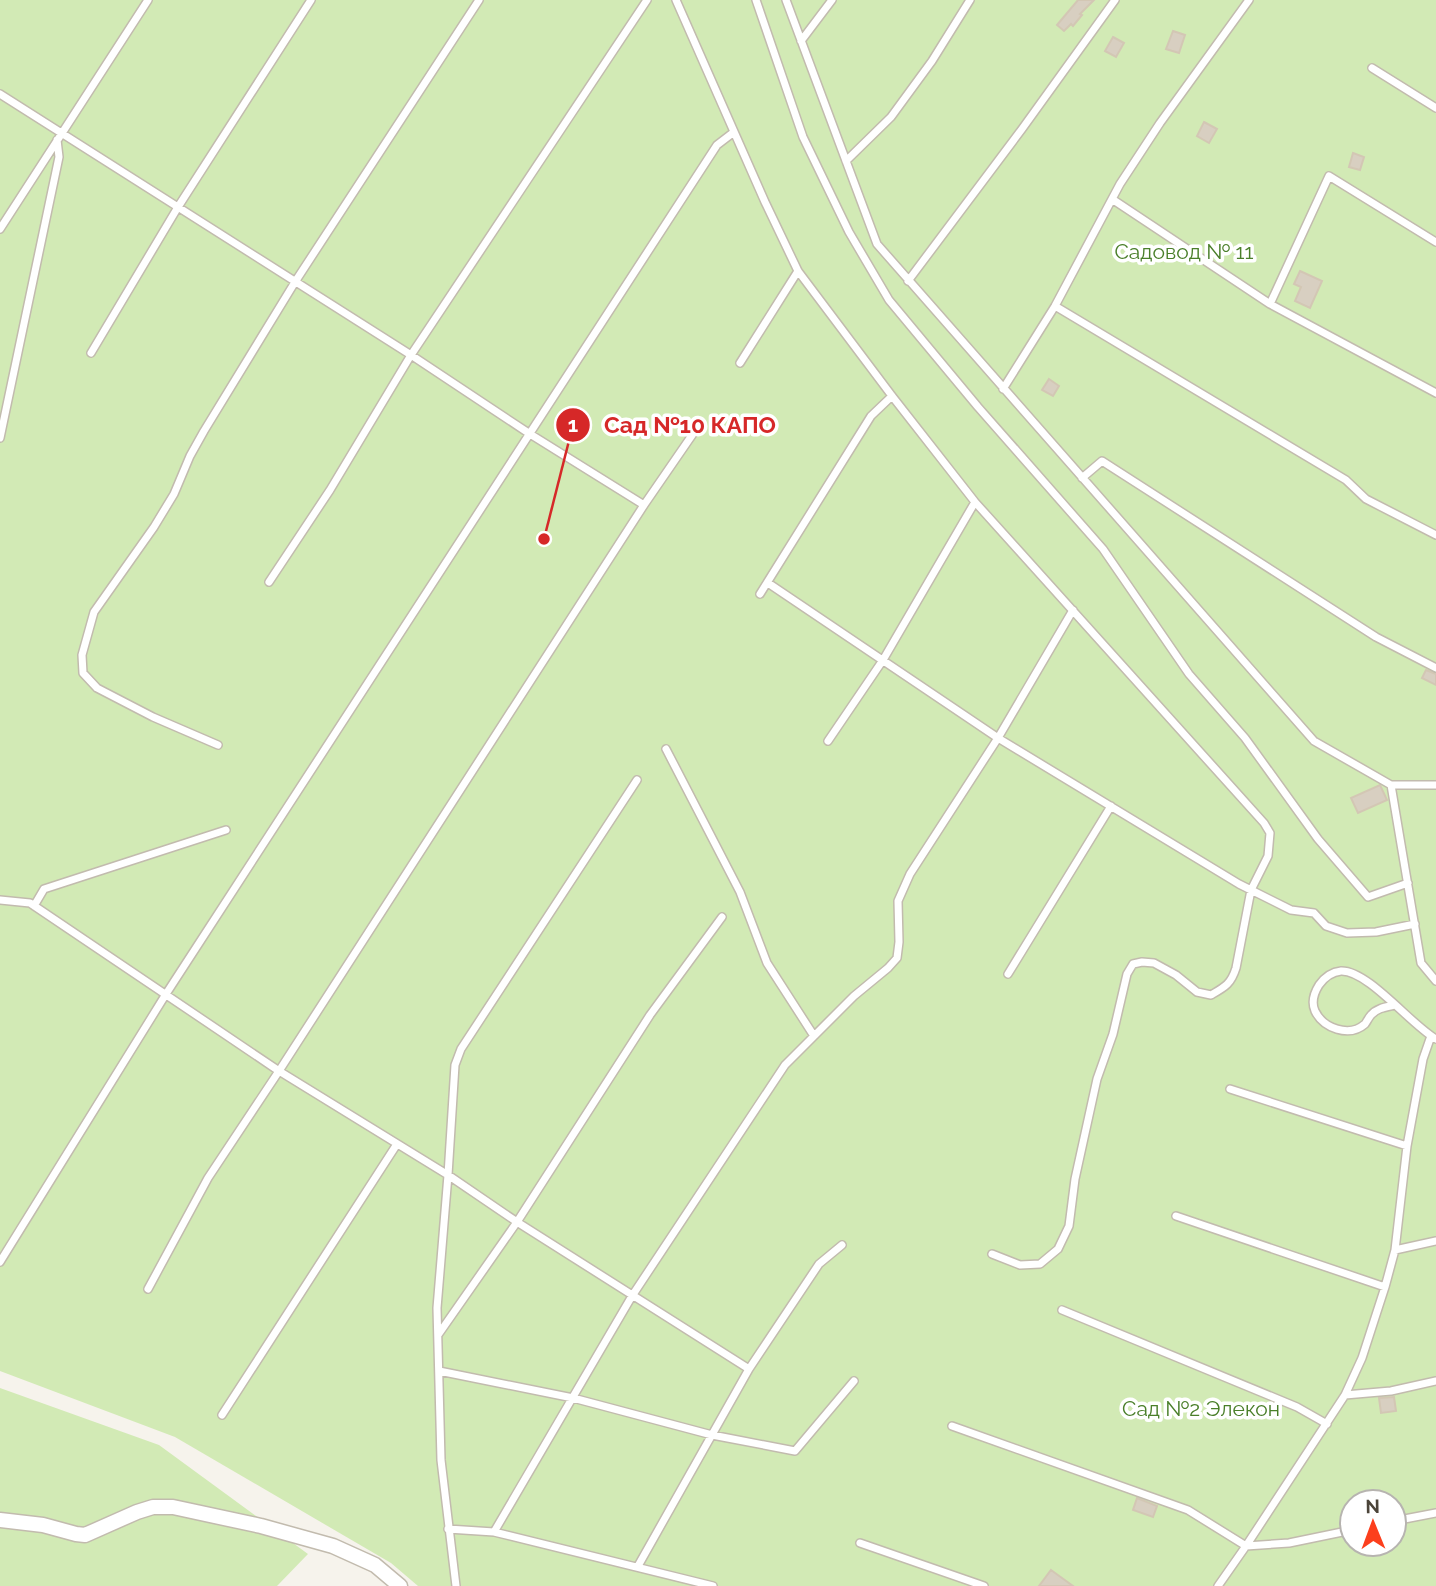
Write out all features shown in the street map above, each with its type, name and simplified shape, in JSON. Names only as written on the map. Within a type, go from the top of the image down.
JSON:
[{"type":"street","points":[[0,1520],[43,1525],[85,1535],[136,1511],[153,1507],[173,1507],[261,1526],[333,1546],[375,1565],[400,1586]]},
{"type":"lane","points":[[0,229],[148,0]]},
{"type":"lane","points":[[91,353],[178,207],[311,0]]},
{"type":"lane","points":[[218,744],[153,718],[97,688],[83,673],[82,655],[94,612],[174,494],[204,431],[295,282],[479,0]]},
{"type":"lane","points":[[269,582],[330,489],[411,355],[647,0]]},
{"type":"lane","points":[[676,0],[798,271],[975,502],[1264,823],[1270,833],[1268,856],[1251,890],[1233,979],[1225,987],[1211,995],[1197,992],[1176,975],[1154,963],[1133,964],[1127,974],[1113,1034],[1097,1079],[1075,1179],[1069,1226],[1058,1249],[1040,1264],[1020,1265],[992,1254]]},
{"type":"lane","points":[[756,0],[803,137],[849,232],[889,300],[1103,550],[1189,674],[1245,738],[1318,839],[1368,897],[1408,883]]},
{"type":"lane","points":[[786,0],[877,244],[1314,741],[1391,785],[1435,784]]},
{"type":"lane","points":[[801,41],[832,0]]},
{"type":"lane","points":[[846,161],[891,117],[932,61],[970,0]]},
{"type":"lane","points":[[908,281],[1115,0]]},
{"type":"lane","points":[[1003,388],[1055,306],[1120,184],[1160,123],[1249,0]]},
{"type":"lane","points":[[1372,68],[1436,108]]},
{"type":"lane","points":[[0,94],[59,137],[178,207],[644,505]]},
{"type":"lane","points":[[0,1262],[166,994],[717,145],[734,132]]},
{"type":"lane","points":[[0,438],[59,157],[59,137]]},
{"type":"lane","points":[[1270,304],[1329,176],[1436,242]]},
{"type":"lane","points":[[1112,199],[1270,304],[1436,393]]},
{"type":"lane","points":[[740,363],[798,271]]},
{"type":"lane","points":[[1055,306],[1346,480],[1366,499],[1436,535]]},
{"type":"lane","points":[[760,594],[871,416],[892,396]]},
{"type":"lane","points":[[148,1289],[208,1178],[644,505],[697,428]]},
{"type":"lane","points":[[1082,478],[1102,461],[1376,637],[1436,668]]},
{"type":"lane","points":[[828,741],[883,660],[975,502]]},
{"type":"lane","points":[[768,583],[998,738],[1251,890],[1291,910],[1314,913],[1326,926],[1347,933],[1376,932],[1415,925]]},
{"type":"lane","points":[[494,1532],[632,1296],[785,1065],[854,996],[897,958],[898,901],[910,874],[998,738],[1073,611]]},
{"type":"lane","points":[[666,749],[740,892],[767,963],[814,1036]]},
{"type":"lane","points":[[456,1586],[441,1460],[437,1308],[455,1065],[461,1049],[637,780]]},
{"type":"lane","points":[[1391,785],[1421,962],[1436,981]]},
{"type":"lane","points":[[1008,974],[1111,807]]},
{"type":"lane","points":[[34,906],[44,889],[226,830]]},
{"type":"lane","points":[[0,900],[30,903],[279,1071],[448,1175],[517,1222],[749,1369]]},
{"type":"lane","points":[[438,1336],[517,1222],[650,1015],[722,917]]},
{"type":"lane","points":[[1218,1586],[1345,1395],[1362,1358],[1395,1250],[1407,1146],[1423,1059],[1434,1038],[1364,978],[1341,971],[1325,977],[1315,991],[1312,1003],[1316,1013],[1334,1030],[1354,1030],[1365,1024],[1372,1013],[1395,1005]]},
{"type":"lane","points":[[1230,1089],[1407,1146]]},
{"type":"lane","points":[[222,1415],[397,1143]]},
{"type":"lane","points":[[1176,1216],[1385,1287]]},
{"type":"lane","points":[[1395,1250],[1436,1241]]},
{"type":"lane","points":[[638,1566],[749,1369],[819,1264],[842,1245]]},
{"type":"lane","points":[[1062,1310],[1297,1407],[1326,1424]]},
{"type":"lane","points":[[439,1371],[573,1398],[712,1435],[795,1451],[854,1381]]},
{"type":"lane","points":[[1345,1395],[1391,1391],[1436,1381]]},
{"type":"lane","points":[[952,1426],[1188,1510],[1246,1546],[1289,1543],[1338,1533]]},
{"type":"lane","points":[[1408,1518],[1436,1513]]},
{"type":"lane","points":[[448,1529],[494,1532],[713,1586]]},
{"type":"lane","points":[[860,1543],[984,1586]]},
{"type":"green space","points":[[0,0],[1436,0],[1436,1586],[418,1586],[391,1563],[175,1437],[0,1371]]},
{"type":"green space","points":[[0,1388],[159,1445],[308,1554],[277,1586],[0,1586]]},
{"type":"building","points":[[1078,0],[1094,0],[1073,26],[1071,24],[1064,31],[1057,25]]},
{"type":"building","points":[[1173,31],[1185,35],[1179,53],[1166,49]]},
{"type":"building","points":[[1113,37],[1124,43],[1116,57],[1105,51]]},
{"type":"building","points":[[1204,122],[1217,129],[1209,143],[1197,136]]},
{"type":"building","points":[[1353,153],[1364,157],[1360,170],[1349,167]]},
{"type":"building","points":[[1300,271],[1322,281],[1310,308],[1295,301],[1301,287],[1294,284]]},
{"type":"building","points":[[1049,379],[1059,386],[1053,396],[1042,390]]},
{"type":"building","points":[[1426,670],[1436,674],[1436,685],[1422,678]]},
{"type":"building","points":[[1380,785],[1387,800],[1358,813],[1351,798]]},
{"type":"building","points":[[1394,1397],[1396,1411],[1381,1413],[1379,1398]]},
{"type":"building","points":[[1137,1498],[1157,1506],[1153,1517],[1133,1510]]},
{"type":"building","points":[[1051,1570],[1073,1586],[1039,1586]]},
{"type":"place","name":"Сад №10 КАПО","points":[[544,539]]},
{"type":"park label","name":"Садовод № 11","points":[[1184,252]]},
{"type":"park label","name":"Сад №2 Элекон","points":[[1201,1409]]}]
